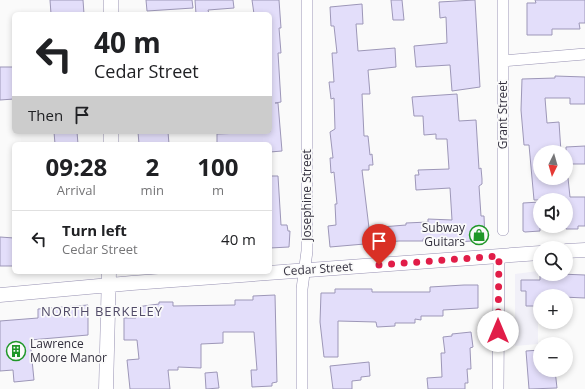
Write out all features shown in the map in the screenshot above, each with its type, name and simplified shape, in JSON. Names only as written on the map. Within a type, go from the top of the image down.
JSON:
[{"type":"street","points":[[111,0],[111,12]]},
{"type":"street","name":"Josephine Street","points":[[302,389],[302,289],[307,251],[306,0]]},
{"type":"street","name":"Grant Street","points":[[503,0],[503,230]]},
{"type":"street","points":[[503,61],[585,54]]},
{"type":"street","points":[[573,251],[585,250]]},
{"type":"street","name":"Cedar Street","points":[[272,271],[533,254]]},
{"type":"street","points":[[498,389],[499,256]]},
{"type":"street","name":"Cedar Street","points":[[0,295],[108,279],[217,274]]},
{"type":"street","points":[[106,389],[108,279]]},
{"type":"shaded area","points":[[533,272],[533,281],[538,281],[538,289],[533,289],[533,329],[538,329],[538,337],[533,337],[533,344],[515,346],[515,274]]},
{"type":"building","points":[[50,0],[83,0],[84,12],[51,12]]},
{"type":"building","points":[[146,0],[192,0],[193,8],[147,11]]},
{"type":"building","points":[[195,0],[233,0],[234,8],[208,10],[208,12],[196,12]]},
{"type":"building","points":[[252,0],[279,0],[281,53],[278,53],[281,102],[275,103],[278,103],[282,151],[272,152],[272,142],[217,142],[217,134],[272,134],[272,12],[254,12]]},
{"type":"building","points":[[391,0],[402,0],[404,20],[393,20]]},
{"type":"building","points":[[475,0],[480,87],[452,91],[450,65],[416,67],[414,46],[447,43],[446,17],[440,18],[439,2]]},
{"type":"building","points":[[535,0],[585,0],[585,23],[579,23],[580,29],[552,29],[552,35],[527,35],[527,3],[536,3]]},
{"type":"building","points":[[362,4],[363,24],[356,24],[358,51],[395,48],[396,67],[368,70],[370,94],[362,94],[364,136],[368,136],[370,155],[372,154],[373,165],[369,165],[369,170],[362,170],[369,228],[406,225],[406,223],[428,222],[428,219],[452,220],[450,188],[416,190],[415,175],[419,175],[418,170],[449,169],[447,139],[436,139],[436,134],[424,135],[423,116],[414,116],[412,97],[457,94],[459,121],[476,120],[479,169],[481,168],[482,179],[482,184],[479,186],[481,216],[484,216],[485,240],[458,242],[448,239],[423,239],[423,241],[399,241],[330,247],[328,226],[336,225],[335,204],[337,204],[334,172],[331,173],[330,158],[333,158],[330,132],[335,129],[334,98],[331,99],[329,82],[334,82],[332,53],[337,53],[334,26],[331,26],[330,7]]},
{"type":"building","points":[[0,67],[12,67],[12,99],[0,100]]},
{"type":"building","points":[[555,76],[585,77],[585,104],[570,104],[570,98],[545,98],[547,123],[559,122],[561,145],[533,145],[533,185],[569,185],[570,193],[533,193],[529,145],[524,145],[521,110],[522,79],[555,78]]},
{"type":"building","points":[[54,134],[77,134],[78,142],[55,142]]},
{"type":"building","points":[[138,134],[168,134],[169,142],[139,142]]},
{"type":"building","points":[[585,146],[585,164],[573,164],[573,147]]},
{"type":"building","points":[[272,176],[278,176],[281,225],[287,225],[288,231],[290,231],[289,247],[272,248]]},
{"type":"building","points":[[573,197],[585,197],[585,226],[578,226],[578,229],[573,229]]},
{"type":"building","points":[[533,202],[533,231],[523,231],[523,203]]},
{"type":"building","points":[[0,237],[12,238],[12,266],[0,266]]},
{"type":"building","points":[[573,275],[585,275],[585,298],[573,297],[573,289],[533,289],[533,306],[526,306],[526,291],[521,291],[521,280],[573,281]]},
{"type":"building","points":[[478,285],[478,308],[443,310],[443,316],[421,316],[421,320],[415,319],[415,323],[395,323],[395,326],[377,327],[376,322],[338,321],[338,357],[324,357],[320,322],[321,293],[335,293],[335,289],[372,289],[372,292],[430,292],[430,287]]},
{"type":"building","points":[[275,295],[277,382],[272,383],[272,386],[252,387],[251,370],[257,370],[254,332],[223,332],[223,343],[201,344],[201,368],[178,367],[178,370],[168,370],[170,389],[130,389],[127,360],[139,359],[137,340],[124,340],[124,318],[136,318],[136,307],[159,304],[159,302],[173,302],[173,306],[235,305],[235,300],[253,300],[253,296]]},
{"type":"building","points":[[88,305],[88,335],[30,340],[34,380],[14,382],[13,370],[0,371],[0,321],[38,318],[38,309]]},
{"type":"building","points":[[471,332],[473,347],[470,348],[471,369],[467,369],[468,383],[465,383],[465,389],[428,389],[427,378],[442,377],[441,353],[445,353],[443,337],[452,336],[452,334]]},
{"type":"building","points":[[533,350],[533,377],[556,377],[557,388],[529,389],[526,351]]},
{"type":"building","points":[[369,362],[370,376],[361,377],[361,380],[352,381],[352,389],[333,389],[330,366]]},
{"type":"building","points":[[217,372],[219,388],[206,389],[205,373]]},
{"type":"place","name":"Subway Guitars","points":[[479,235]]},
{"type":"place","name":"Lawrence Moore Manor","points":[[16,351]]},
{"type":"district","name":"NORTH BERKELEY","points":[[102,311]]},
{"type":"route","points":[[379,265],[499,256],[498,331]]}]
